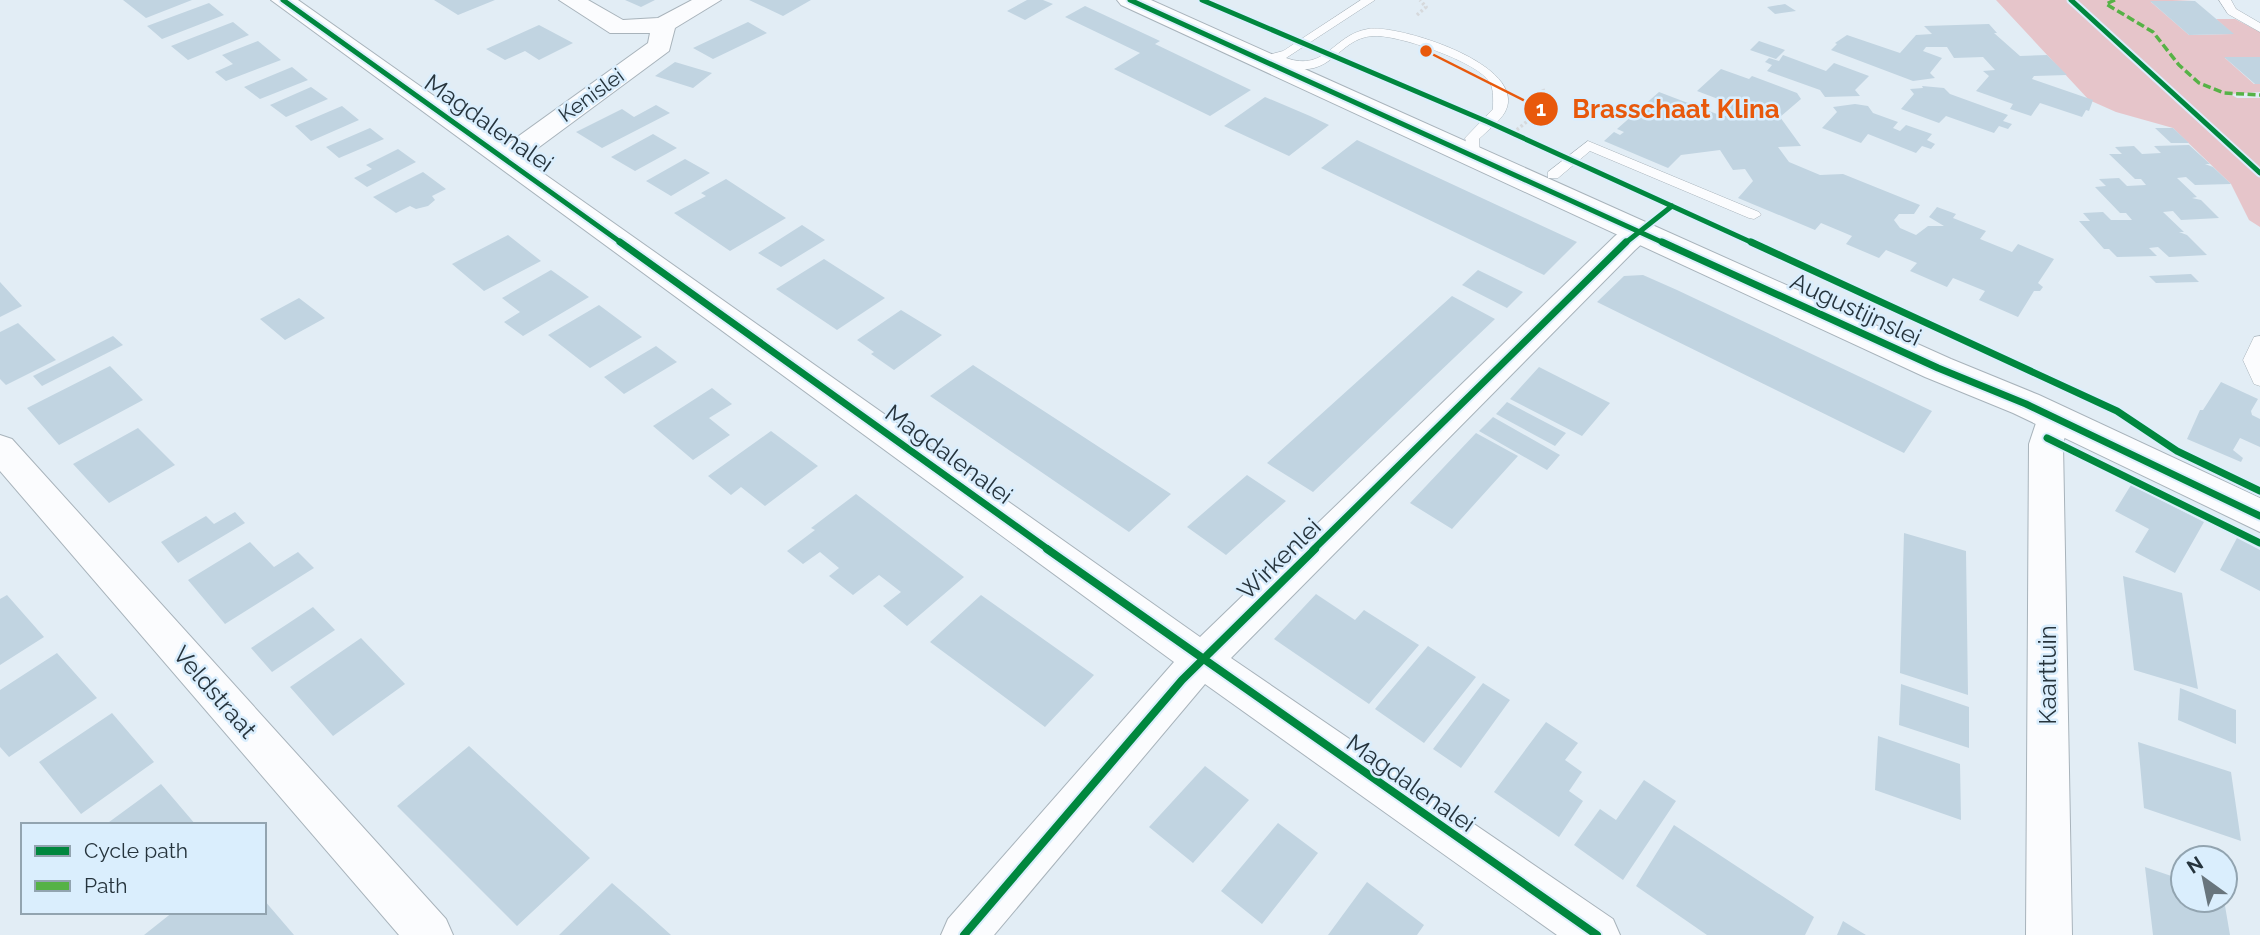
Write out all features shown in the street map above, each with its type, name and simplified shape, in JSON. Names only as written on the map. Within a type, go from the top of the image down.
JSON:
[{"type":"street","name":"Magdalenalei","points":[[283,0],[1202,660],[1597,935]]},
{"type":"street","name":"Kenislei","points":[[571,0],[619,28],[663,25],[709,0]]},
{"type":"street","name":"Augustijnslei","points":[[1145,1],[1278,55],[1315,67],[1478,139],[1641,231],[1938,368],[2039,410],[2260,516]]},
{"type":"street","name":"Augustijnslei","points":[[1145,1],[1478,139],[1562,167],[1950,359],[2039,410]]},
{"type":"street","name":"Kenislei","points":[[506,158],[660,46],[663,25]]},
{"type":"street","name":"Wirkenlei","points":[[964,935],[1202,660],[1625,243],[1641,231]]},
{"type":"street","name":"Kaarttuin","points":[[2039,410],[2046,444],[2049,935]]},
{"type":"street","name":"Veldstraat","points":[[0,448],[429,935]]},
{"type":"lane","points":[[1278,55],[1369,0]]},
{"type":"lane","points":[[2225,0],[2232,11],[2260,28]]},
{"type":"lane","points":[[1315,67],[1362,35],[1370,32],[1398,33],[1493,76],[1500,110],[1478,139]]},
{"type":"lane","points":[[1562,167],[1588,145],[1754,215]]},
{"type":"lane","points":[[2260,341],[2251,360],[2260,380]]},
{"type":"path","points":[[1416,15],[1426,7],[1420,0]]},
{"type":"path","points":[[1527,101],[1535,100],[1542,94],[1543,89]]},
{"type":"path","points":[[1478,139],[1512,133],[1548,104],[1542,94]]},
{"type":"path","points":[[1512,133],[1562,167]]},
{"type":"shaded area","points":[[1996,0],[2194,0],[2151,2],[2189,35],[2233,34],[2216,19],[2235,19],[2260,32],[2260,57],[2225,58],[2254,84],[2260,84],[2260,92],[2230,94],[2237,98],[2260,98],[2260,227],[2249,220],[2231,184],[2173,128],[2116,112],[2089,100]]},
{"type":"building","points":[[123,0],[192,0],[146,18]]},
{"type":"building","points":[[434,0],[495,0],[458,15]]},
{"type":"building","points":[[625,0],[655,0],[641,7]]},
{"type":"building","points":[[749,0],[811,0],[783,16]]},
{"type":"building","points":[[1027,0],[1043,0],[1053,4],[1025,20],[1007,11]]},
{"type":"building","points":[[2150,1],[2195,1],[2234,34],[2189,35]]},
{"type":"building","points":[[209,3],[224,15],[162,39],[147,26]]},
{"type":"building","points":[[1785,4],[1796,11],[1775,14],[1767,7]]},
{"type":"building","points":[[1085,6],[1160,41],[1155,44],[1251,90],[1210,116],[1114,69],[1140,53],[1065,17]]},
{"type":"building","points":[[233,22],[249,35],[188,60],[171,46]]},
{"type":"building","points":[[748,22],[767,33],[713,59],[693,48]]},
{"type":"building","points":[[1989,24],[1997,33],[1994,33],[2020,56],[2047,55],[2067,75],[2034,76],[2032,79],[2093,100],[2089,111],[2086,110],[2082,117],[2040,103],[2031,116],[2010,109],[2013,104],[1976,91],[1989,76],[1983,71],[1995,70],[1983,57],[1954,58],[1947,47],[1926,47],[1923,51],[1942,58],[1930,73],[1935,78],[1913,81],[1831,50],[1837,44],[1835,43],[1847,35],[1900,53],[1916,35],[1932,34],[1924,26]]},
{"type":"building","points":[[539,25],[573,43],[539,60],[525,51],[505,60],[486,49]]},
{"type":"building","points":[[258,41],[281,60],[226,81],[215,72],[233,64],[222,55]]},
{"type":"building","points":[[1759,41],[1785,50],[1776,59],[1750,50]]},
{"type":"building","points":[[1783,55],[1826,71],[1834,63],[1869,76],[1855,90],[1860,96],[1825,97],[1820,90],[1767,71],[1772,65],[1765,62],[1769,58],[1779,61]]},
{"type":"building","points":[[2224,57],[2260,57],[2260,84],[2255,84]]},
{"type":"building","points":[[675,62],[712,73],[693,88],[655,76]]},
{"type":"building","points":[[292,67],[308,80],[260,99],[244,87]]},
{"type":"building","points":[[1721,69],[1749,79],[1752,76],[1797,93],[1801,99],[1780,117],[1801,146],[1778,147],[1789,162],[1820,175],[1843,174],[1920,205],[1914,214],[1899,214],[1894,220],[1900,228],[1916,235],[1928,226],[1944,226],[1929,217],[1937,207],[1956,214],[1953,218],[1986,231],[1980,239],[2012,252],[2018,244],[2054,259],[2038,283],[2043,287],[2040,291],[2034,291],[2018,317],[1979,300],[1985,291],[1953,278],[1947,287],[1910,271],[1917,263],[1886,250],[1879,258],[1846,244],[1852,236],[1821,223],[1815,230],[1738,198],[1753,181],[1745,169],[1733,170],[1720,150],[1681,155],[1668,168],[1604,141],[1614,132],[1620,135],[1624,132],[1617,129],[1659,92],[1722,116],[1730,116],[1733,113],[1726,102],[1697,91]]},
{"type":"building","points":[[1922,86],[1944,88],[1950,94],[2008,115],[2003,121],[2012,124],[2008,129],[1999,126],[1994,133],[1946,116],[1939,123],[1901,109],[1914,94],[1910,89],[1923,88]]},
{"type":"building","points":[[311,87],[328,99],[286,117],[270,105]]},
{"type":"building","points":[[1265,97],[1329,125],[1289,156],[1224,126]]},
{"type":"building","points":[[1855,104],[1868,106],[1873,113],[1898,122],[1893,128],[1900,131],[1906,125],[1932,134],[1927,140],[1935,144],[1931,149],[1922,146],[1916,153],[1868,134],[1861,143],[1822,128],[1837,112],[1833,107]]},
{"type":"building","points":[[656,105],[670,113],[602,148],[576,132],[622,109],[634,117]]},
{"type":"building","points":[[342,106],[359,120],[311,141],[295,126]]},
{"type":"building","points":[[370,128],[384,139],[339,158],[326,147]]},
{"type":"building","points":[[2155,128],[2173,128],[2189,143],[2171,143]]},
{"type":"building","points":[[653,134],[677,148],[635,171],[611,157]]},
{"type":"building","points":[[1357,140],[1577,242],[1544,275],[1321,168]]},
{"type":"building","points":[[2189,145],[2210,164],[2205,164],[2213,167],[2231,184],[2195,185],[2186,177],[2177,178],[2197,197],[2192,198],[2201,200],[2219,218],[2181,220],[2173,211],[2163,212],[2184,232],[2179,232],[2187,235],[2207,255],[2169,257],[2158,247],[2149,248],[2157,256],[2117,257],[2109,249],[2104,249],[2079,221],[2090,221],[2083,213],[2103,212],[2111,220],[2132,220],[2126,213],[2120,213],[2095,187],[2106,186],[2099,179],[2119,178],[2127,186],[2146,185],[2141,179],[2135,179],[2109,154],[2122,154],[2115,147],[2134,146],[2142,154],[2161,153],[2154,146]]},
{"type":"building","points":[[398,149],[416,162],[367,187],[354,178],[372,169],[366,165]]},
{"type":"building","points":[[685,159],[710,173],[671,196],[646,181]]},
{"type":"building","points":[[423,172],[446,189],[432,196],[435,200],[428,206],[416,209],[410,206],[396,213],[373,197]]},
{"type":"building","points":[[726,179],[786,218],[730,251],[674,213],[706,196],[701,193]]},
{"type":"building","points":[[802,225],[825,240],[781,267],[758,253]]},
{"type":"building","points":[[508,235],[541,261],[484,291],[452,264]]},
{"type":"building","points":[[824,259],[885,298],[837,330],[776,289]]},
{"type":"building","points":[[551,270],[589,297],[523,336],[504,322],[520,312],[502,298]]},
{"type":"building","points":[[1478,270],[1523,292],[1507,308],[1462,285]]},
{"type":"building","points":[[2191,274],[2199,282],[2156,283],[2149,276]]},
{"type":"building","points":[[1643,275],[1932,411],[1904,453],[1597,302],[1624,276]]},
{"type":"building","points":[[0,282],[22,306],[0,317]]},
{"type":"building","points":[[1452,296],[1495,319],[1313,492],[1267,463]]},
{"type":"building","points":[[299,298],[325,318],[285,340],[260,319]]},
{"type":"building","points":[[599,305],[642,337],[590,368],[548,335]]},
{"type":"building","points":[[901,310],[942,335],[894,370],[857,340]]},
{"type":"building","points":[[18,323],[56,360],[6,385],[0,379],[0,332]]},
{"type":"building","points":[[113,336],[123,345],[42,386],[33,376]]},
{"type":"building","points":[[656,346],[677,362],[624,394],[604,377]]},
{"type":"building","points":[[973,365],[1171,494],[1129,532],[930,396]]},
{"type":"building","points":[[110,366],[143,400],[59,445],[27,408]]},
{"type":"building","points":[[1539,367],[1610,403],[1582,436],[1510,399]]},
{"type":"building","points":[[2221,382],[2258,399],[2251,411],[2252,415],[2260,419],[2260,447],[2240,438],[2233,450],[2243,458],[2241,462],[2187,439],[2200,410],[2203,410]]},
{"type":"building","points":[[712,388],[732,404],[709,418],[730,435],[693,460],[653,426]]},
{"type":"building","points":[[1507,402],[1566,433],[1555,446],[1496,414]]},
{"type":"building","points":[[1493,417],[1560,455],[1547,470],[1479,431]]},
{"type":"building","points":[[138,428],[175,465],[109,503],[73,464]]},
{"type":"building","points":[[771,431],[818,466],[765,506],[741,487],[731,495],[708,476]]},
{"type":"building","points":[[1476,433],[1518,456],[1452,529],[1410,503]]},
{"type":"building","points":[[1247,475],[1286,501],[1226,555],[1187,527]]},
{"type":"building","points":[[2131,485],[2204,522],[2175,573],[2135,552],[2149,529],[2115,511]]},
{"type":"building","points":[[856,494],[964,577],[907,626],[883,606],[901,592],[879,575],[853,595],[829,576],[839,568],[820,552],[803,564],[787,551],[815,530],[811,528]]},
{"type":"building","points":[[235,512],[245,523],[178,563],[161,542],[206,516],[214,524]]},
{"type":"building","points":[[1904,533],[1966,551],[1968,695],[1900,673]]},
{"type":"building","points":[[2237,538],[2260,550],[2260,591],[2220,570]]},
{"type":"building","points":[[250,542],[274,567],[298,552],[314,568],[225,624],[188,580]]},
{"type":"building","points":[[2123,576],[2182,593],[2198,689],[2134,670]]},
{"type":"building","points":[[1316,594],[1355,620],[1364,610],[1419,645],[1369,704],[1274,639]]},
{"type":"building","points":[[7,595],[44,637],[0,665],[0,599]]},
{"type":"building","points":[[981,595],[1094,675],[1045,727],[930,642]]},
{"type":"building","points":[[313,607],[335,630],[272,672],[251,648]]},
{"type":"building","points":[[361,638],[405,684],[333,736],[290,687]]},
{"type":"building","points":[[1428,646],[1476,677],[1424,743],[1375,709]]},
{"type":"building","points":[[57,653],[97,698],[9,757],[0,747],[0,690]]},
{"type":"building","points":[[1483,683],[1510,700],[1461,768],[1433,749]]},
{"type":"building","points":[[1901,684],[1969,707],[1969,748],[1899,725]]},
{"type":"building","points":[[2180,688],[2236,710],[2236,744],[2178,720]]},
{"type":"building","points":[[112,713],[154,762],[81,814],[39,762]]},
{"type":"building","points":[[1546,722],[1578,743],[1565,760],[1582,772],[1569,791],[1583,801],[1559,837],[1494,792]]},
{"type":"building","points":[[1878,736],[1960,764],[1961,820],[1875,790]]},
{"type":"building","points":[[2138,742],[2231,772],[2241,841],[2144,808]]},
{"type":"building","points":[[469,746],[590,858],[517,926],[397,806]]},
{"type":"building","points":[[1205,766],[1249,800],[1193,863],[1149,827]]},
{"type":"building","points":[[1644,780],[1676,801],[1623,880],[1574,845],[1600,809],[1616,820]]},
{"type":"building","points":[[161,784],[194,823],[108,823]]},
{"type":"building","points":[[1278,823],[1318,853],[1262,924],[1221,891]]},
{"type":"building","points":[[1674,825],[1814,917],[1805,935],[1707,935],[1636,886]]},
{"type":"building","points":[[2145,867],[2169,875],[2169,914],[2226,914],[2230,935],[2153,935]]},
{"type":"building","points":[[1367,882],[1424,925],[1417,935],[1328,935]]},
{"type":"building","points":[[612,883],[642,909],[671,935],[559,935]]},
{"type":"building","points":[[266,902],[294,935],[144,935],[170,914],[266,914]]},
{"type":"building","points":[[1843,921],[1861,932],[1866,935],[1837,935]]},
{"type":"marked path","points":[[2115,0],[2106,4],[2153,32],[2179,65],[2199,83],[2224,93],[2260,95]]},
{"type":"cycle path","points":[[283,0],[1202,660],[1597,935]]},
{"type":"cycle path","points":[[1130,0],[1938,368],[2026,404],[2260,516]]},
{"type":"cycle path","points":[[1202,0],[1488,122],[2011,361],[2117,411],[2177,451],[2260,491]]},
{"type":"cycle path","points":[[2071,0],[2260,173]]},
{"type":"cycle path","points":[[964,935],[1182,680],[1625,243],[1672,206]]},
{"type":"cycle path","points":[[2047,438],[2260,543]]},
{"type":"place","name":"Brasschaat Klina","points":[[1426,51]]}]
